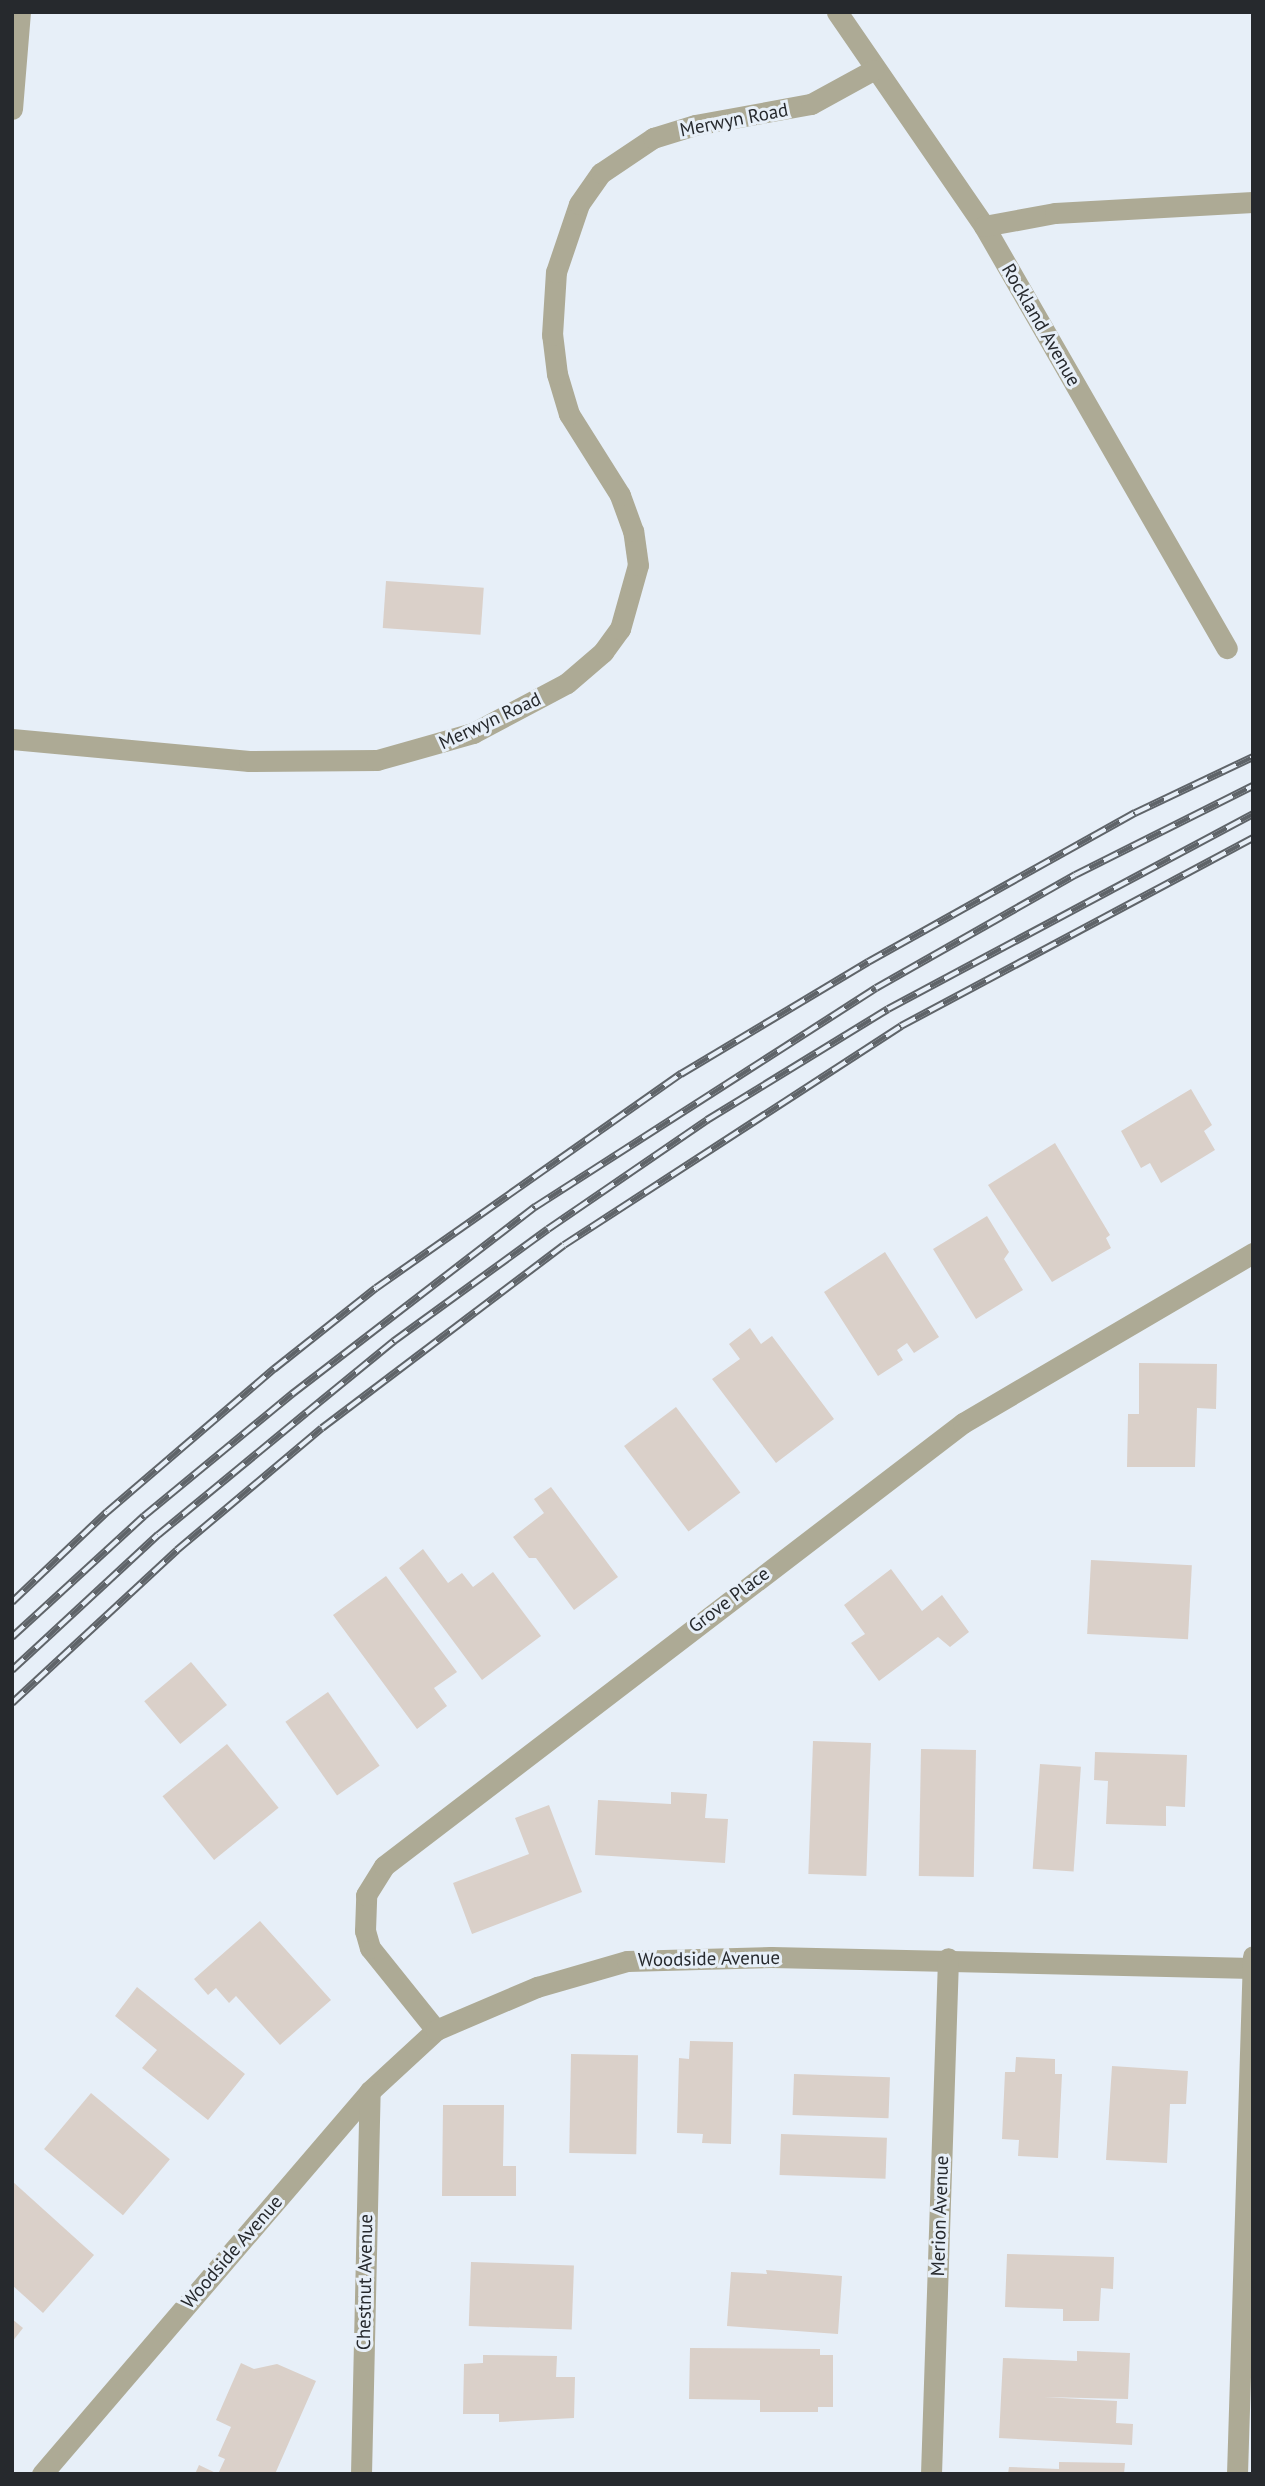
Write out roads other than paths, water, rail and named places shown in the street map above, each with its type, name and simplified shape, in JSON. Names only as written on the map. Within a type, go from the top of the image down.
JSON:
[{"type":"street","points":[[12,109],[20,12]]},
{"type":"street","name":"Rockland Avenue","points":[[837,12],[873,69],[984,226],[1227,648]]},
{"type":"street","name":"Merwyn Road","points":[[12,739],[249,761],[377,760],[473,733],[567,683],[603,652],[620,629],[638,565],[633,531],[620,495],[569,414],[557,374],[553,293],[564,239],[579,204],[601,173],[653,138],[695,125],[811,104],[873,69]]},
{"type":"street","points":[[984,226],[1055,213],[1253,202]]},
{"type":"street","name":"Grove Place","points":[[436,2030],[368,1940],[366,1895],[384,1866],[963,1423],[1253,1253]]},
{"type":"street","points":[[1237,2474],[1253,1956]]},
{"type":"street","name":"Woodside Avenue","points":[[42,2474],[370,2091],[436,2030],[537,1987],[627,1961],[948,1958],[1252,1968]]},
{"type":"street","name":"Merion Avenue","points":[[932,2474],[948,1958]]},
{"type":"street","name":"Chestnut Avenue","points":[[360,2474],[370,2091]]},
{"type":"railway","points":[[12,1602],[107,1512],[274,1369],[376,1288],[681,1074],[868,962],[1135,813],[1253,757]]},
{"type":"railway","points":[[12,1637],[144,1516],[292,1394],[535,1207],[876,988],[1075,875],[1253,786]]},
{"type":"railway","points":[[12,1670],[158,1535],[306,1413],[394,1341],[548,1229],[707,1120],[888,1009],[1253,814]]},
{"type":"railway","points":[[12,1703],[177,1550],[322,1428],[564,1245],[901,1026],[1253,838]]}]
